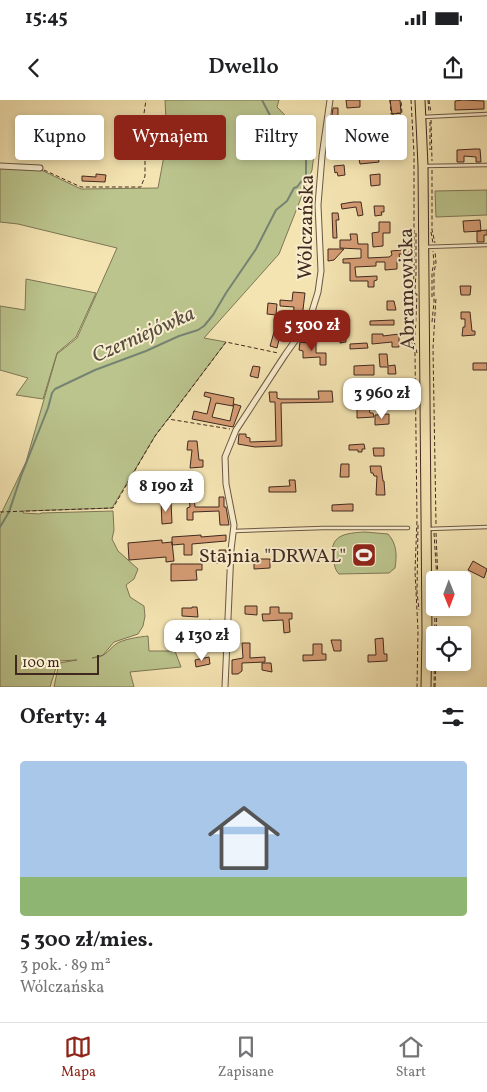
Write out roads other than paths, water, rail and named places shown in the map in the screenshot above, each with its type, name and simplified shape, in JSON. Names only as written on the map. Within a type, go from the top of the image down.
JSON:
[{"type":"main road","name":"Abramowicka","points":[[420,100],[427,116],[428,167],[423,247],[431,528],[426,687]]},
{"type":"street","name":"Wólczańska","points":[[225,687],[233,514],[226,484],[225,463],[227,452],[236,430],[309,321],[320,285],[318,205],[322,156],[330,100]]},
{"type":"street","points":[[0,166],[40,168]]},
{"type":"lane","points":[[427,116],[487,114]]},
{"type":"lane","points":[[428,167],[487,164]]},
{"type":"lane","points":[[423,247],[487,245]]},
{"type":"lane","points":[[431,528],[487,527]]},
{"type":"lane","points":[[233,531],[408,528]]},
{"type":"waterway","name":"Czerniejówka","points":[[0,527],[9,512],[55,389],[95,370],[204,326],[256,249],[276,210],[287,201],[294,188],[297,187],[306,175],[306,151],[303,136],[298,132],[285,134],[276,127],[262,100]]},
{"type":"place","name":"Stajnia \"DRWAL\"","points":[[364,555]]}]
